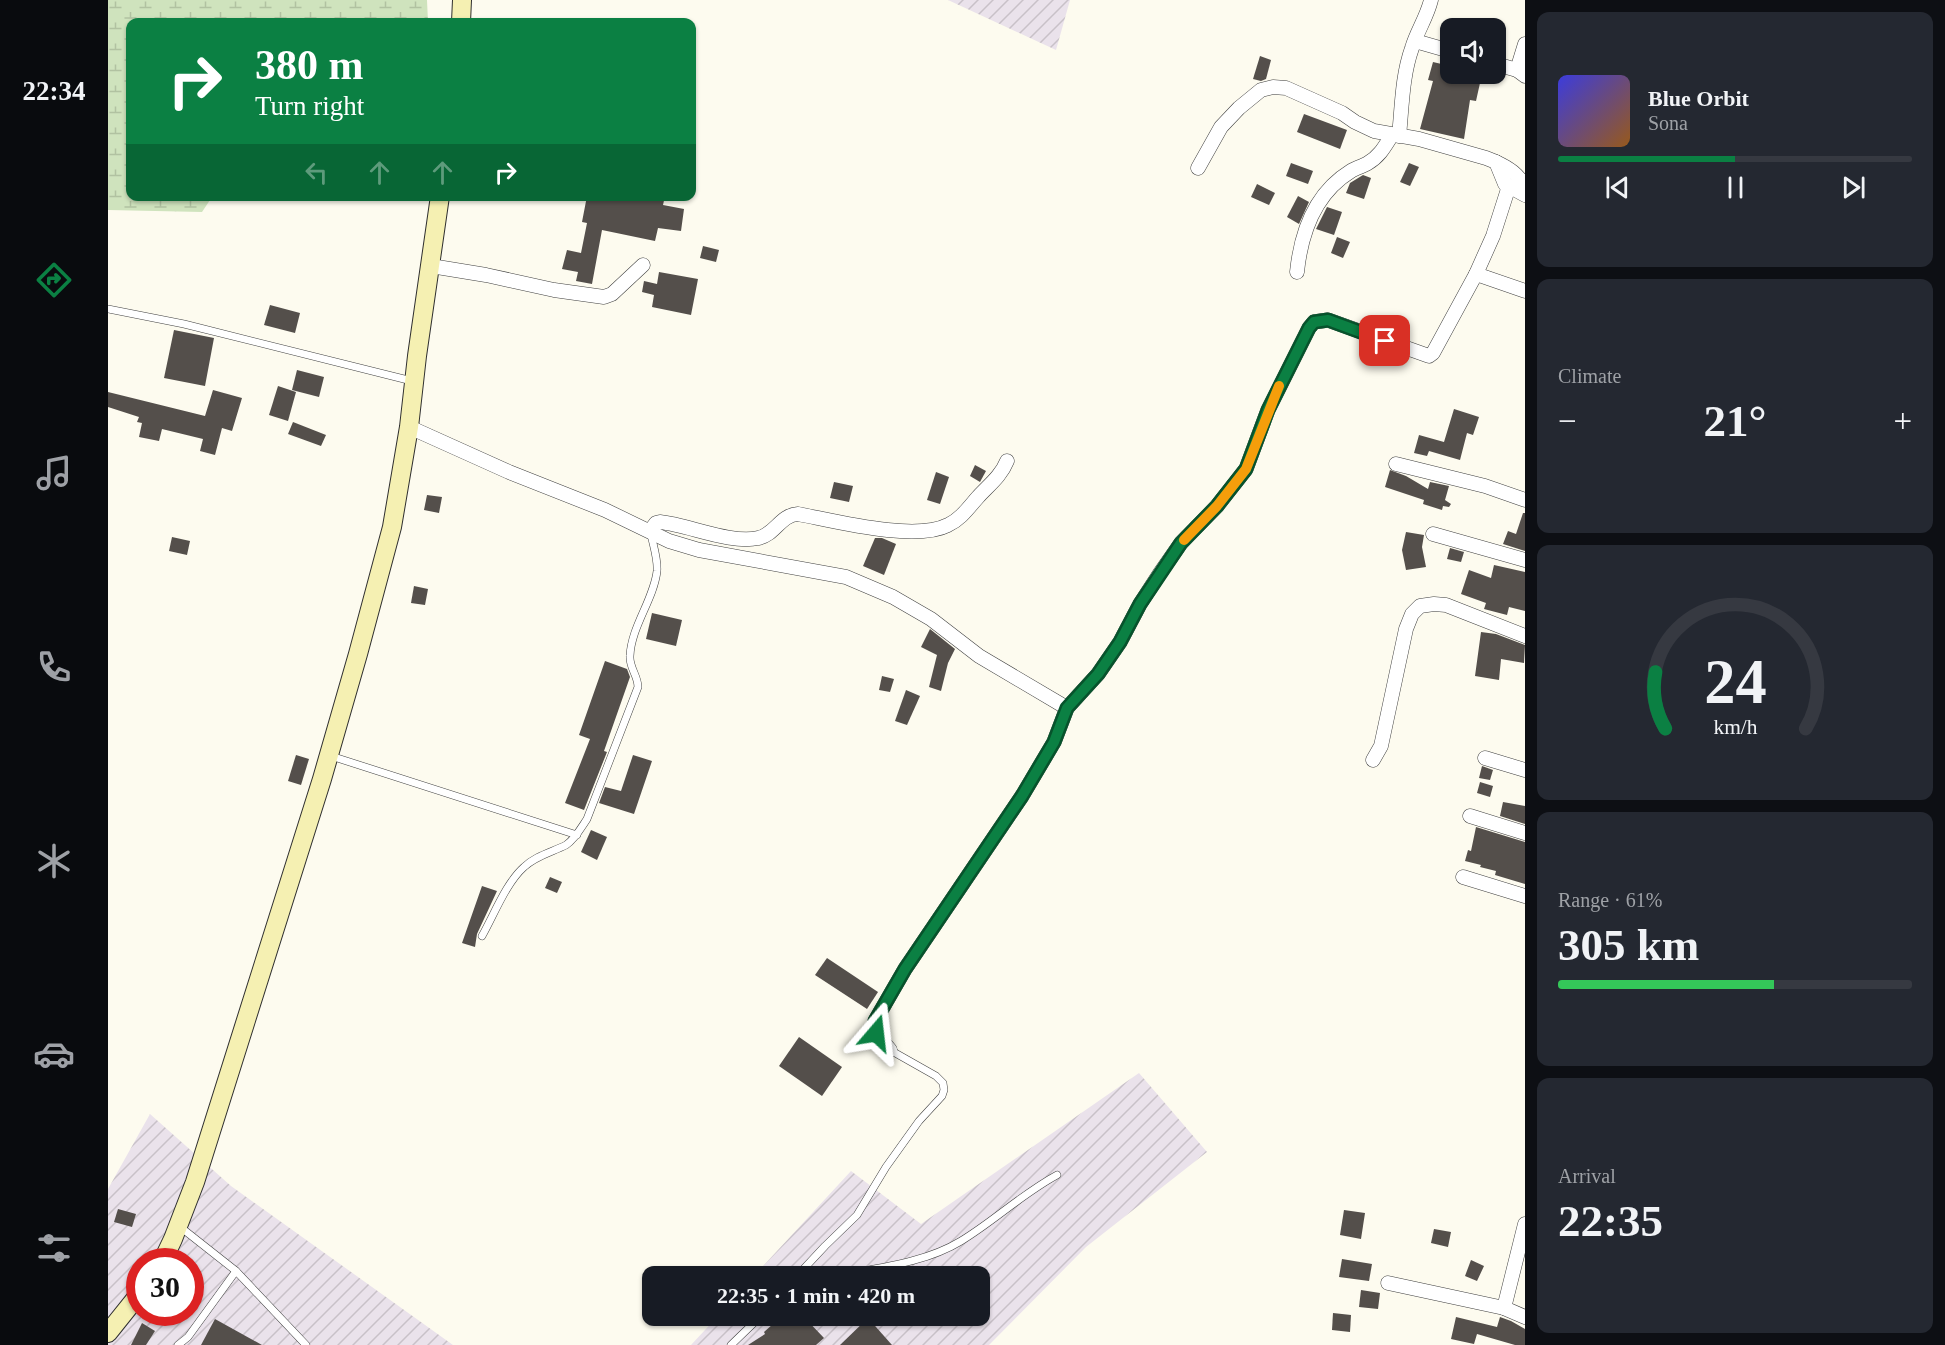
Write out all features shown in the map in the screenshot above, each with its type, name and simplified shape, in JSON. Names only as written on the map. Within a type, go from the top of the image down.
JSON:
[{"type":"street","points":[[460,18],[462,0]]},
{"type":"street","points":[[1297,272],[1305,230],[1314,209],[1350,171],[1368,164],[1379,156],[1396,136],[1404,80],[1415,41],[1431,0]]},
{"type":"street","points":[[1415,41],[1440,48]]},
{"type":"street","points":[[1506,68],[1521,73],[1525,44]]},
{"type":"street","points":[[1198,168],[1221,127],[1261,90],[1273,87],[1286,88],[1342,113],[1374,131],[1419,139],[1496,162],[1509,168],[1525,187]]},
{"type":"street","points":[[1496,162],[1505,183],[1525,195]]},
{"type":"street","points":[[890,1050],[876,1033],[875,1021],[905,969],[1022,796],[1054,742],[1067,708],[1098,674],[1120,642],[1140,604],[1181,543],[1217,506],[1246,469],[1268,410],[1309,328],[1314,322],[1328,320],[1429,356],[1433,353],[1476,274],[1493,236],[1509,186]]},
{"type":"street","points":[[168,1248],[195,1182],[328,756],[392,527],[409,428],[439,201]]},
{"type":"street","points":[[431,266],[554,290],[604,297],[612,294],[642,265]]},
{"type":"street","points":[[1476,274],[1525,291]]},
{"type":"street","points":[[409,428],[669,541],[699,550],[846,577],[893,597],[931,620],[979,656],[1067,708]]},
{"type":"street","points":[[650,531],[656,523],[660,522],[737,538],[756,539],[763,537],[791,514],[798,513],[909,533],[937,530],[960,517],[995,481],[1004,470],[1007,461]]},
{"type":"street","points":[[1396,464],[1485,486],[1525,500]]},
{"type":"street","points":[[1433,534],[1525,560]]},
{"type":"street","points":[[1373,760],[1381,746],[1406,629],[1412,614],[1420,606],[1446,605],[1525,636]]},
{"type":"street","points":[[1485,758],[1525,770]]},
{"type":"street","points":[[1470,816],[1525,833]]},
{"type":"street","points":[[1463,877],[1525,896]]},
{"type":"street","points":[[1503,1308],[1525,1224]]},
{"type":"street","points":[[1388,1283],[1503,1308],[1525,1317]]},
{"type":"street","points":[[108,1333],[126,1310]]},
{"type":"lane","points":[[108,309],[184,324],[414,381]]},
{"type":"lane","points":[[482,936],[513,880],[524,866],[568,844],[587,819],[638,687],[638,680],[630,664],[630,655],[656,578],[657,565],[650,531]]},
{"type":"lane","points":[[328,756],[577,834]]},
{"type":"lane","points":[[808,1266],[825,1245],[856,1215],[912,1130],[942,1096],[943,1083],[936,1076],[890,1050]]},
{"type":"lane","points":[[883,1266],[916,1259],[960,1242],[1036,1186],[1056,1175]]},
{"type":"lane","points":[[178,1226],[236,1271],[306,1345]]},
{"type":"lane","points":[[178,1345],[188,1337],[236,1271]]},
{"type":"lane","points":[[731,1345],[750,1326]]},
{"type":"shaded area","points":[[948,0],[1070,0],[1056,50]]},
{"type":"shaded area","points":[[1139,1073],[1207,1152],[1086,1247],[989,1345],[691,1345],[709,1326],[990,1326],[990,1266],[763,1266],[851,1171],[921,1224]]},
{"type":"shaded area","points":[[150,1114],[231,1186],[453,1345],[108,1345],[108,1189]]},
{"type":"green space","points":[[108,0],[427,0],[428,18],[126,18],[126,201],[209,201],[202,212],[108,210]]},
{"type":"building","points":[[1260,56],[1271,60],[1266,79],[1261,81],[1253,79]]},
{"type":"building","points":[[1433,62],[1440,64],[1440,84],[1480,84],[1476,101],[1470,100],[1464,139],[1420,129],[1433,81],[1428,80]]},
{"type":"building","points":[[1304,114],[1347,130],[1340,149],[1297,132]]},
{"type":"building","points":[[1291,163],[1313,171],[1308,184],[1286,176]]},
{"type":"building","points":[[1409,163],[1419,167],[1410,186],[1400,182]]},
{"type":"building","points":[[1363,175],[1371,178],[1364,199],[1346,193],[1350,183]]},
{"type":"building","points":[[1257,184],[1275,193],[1269,205],[1251,197]]},
{"type":"building","points":[[1298,196],[1309,202],[1299,224],[1287,217]]},
{"type":"building","points":[[586,201],[664,201],[663,205],[684,209],[681,231],[658,228],[655,241],[602,230],[592,284],[576,281],[578,272],[562,269],[567,250],[581,253],[587,223],[582,222]]},
{"type":"building","points":[[1327,207],[1342,212],[1334,235],[1316,229]]},
{"type":"building","points":[[1337,237],[1350,242],[1343,258],[1331,253]]},
{"type":"building","points":[[703,246],[719,250],[716,262],[700,258]]},
{"type":"building","points":[[659,272],[698,279],[691,315],[652,307],[654,295],[642,292],[644,281],[657,284]]},
{"type":"building","points":[[270,305],[300,313],[295,333],[264,325]]},
{"type":"building","points":[[174,330],[214,338],[205,386],[164,378]]},
{"type":"building","points":[[297,370],[324,377],[319,397],[292,390]]},
{"type":"building","points":[[278,386],[296,392],[288,421],[269,415]]},
{"type":"building","points":[[213,390],[242,398],[232,431],[222,428],[215,455],[200,451],[203,439],[162,429],[159,441],[139,437],[142,423],[137,422],[139,417],[108,407],[108,392],[205,416]]},
{"type":"building","points":[[1454,409],[1479,417],[1473,435],[1467,433],[1460,460],[1429,451],[1427,456],[1414,453],[1419,435],[1444,442]]},
{"type":"building","points":[[293,422],[326,435],[321,446],[288,434]]},
{"type":"building","points":[[975,465],[986,471],[980,482],[970,476]]},
{"type":"building","points":[[1390,470],[1428,489],[1430,482],[1449,486],[1445,500],[1451,504],[1449,507],[1443,506],[1442,510],[1423,504],[1424,500],[1385,487]]},
{"type":"building","points":[[936,472],[949,477],[940,504],[927,500]]},
{"type":"building","points":[[834,482],[853,486],[849,502],[830,498]]},
{"type":"building","points":[[427,495],[442,497],[439,513],[424,510]]},
{"type":"building","points":[[1523,513],[1525,513],[1525,551],[1503,544],[1508,531],[1516,534]]},
{"type":"building","points":[[1406,532],[1424,535],[1422,547],[1426,567],[1406,570],[1402,550]]},
{"type":"building","points":[[172,537],[190,541],[187,555],[169,551]]},
{"type":"building","points":[[875,538],[882,538],[896,544],[884,575],[863,566]]},
{"type":"building","points":[[1450,548],[1464,552],[1461,562],[1447,559]]},
{"type":"building","points":[[1494,565],[1525,572],[1525,611],[1509,607],[1507,615],[1484,609],[1486,603],[1461,594],[1469,570],[1491,578]]},
{"type":"building","points":[[414,586],[428,589],[425,605],[411,603]]},
{"type":"building","points":[[652,613],[682,620],[676,646],[646,639]]},
{"type":"building","points":[[930,629],[955,649],[948,663],[941,691],[929,687],[937,655],[921,647]]},
{"type":"building","points":[[1481,632],[1496,634],[1525,645],[1524,663],[1501,659],[1499,680],[1475,676]]},
{"type":"building","points":[[605,661],[627,669],[630,677],[604,751],[607,752],[584,810],[565,803],[590,739],[579,735]]},
{"type":"building","points":[[882,676],[894,679],[890,692],[879,690]]},
{"type":"building","points":[[906,690],[920,696],[907,725],[895,721]]},
{"type":"building","points":[[296,755],[309,759],[301,785],[288,781]]},
{"type":"building","points":[[633,755],[652,761],[634,814],[599,803],[605,787],[621,791]]},
{"type":"building","points":[[1482,766],[1493,770],[1490,780],[1479,778]]},
{"type":"building","points":[[1480,782],[1493,786],[1490,797],[1477,793]]},
{"type":"building","points":[[1503,802],[1525,806],[1525,824],[1500,816]]},
{"type":"building","points":[[1476,827],[1525,842],[1525,884],[1495,875],[1496,871],[1465,861],[1468,850],[1471,851]]},
{"type":"building","points":[[591,830],[607,837],[597,860],[581,852]]},
{"type":"building","points":[[550,877],[562,882],[557,893],[545,888]]},
{"type":"building","points":[[482,886],[497,891],[477,934],[475,947],[462,943]]},
{"type":"building","points":[[827,958],[878,992],[867,1009],[815,975]]},
{"type":"building","points":[[799,1037],[842,1067],[822,1096],[779,1066]]},
{"type":"building","points":[[118,1209],[136,1214],[132,1227],[114,1222]]},
{"type":"building","points":[[1344,1210],[1365,1213],[1361,1239],[1340,1235]]},
{"type":"building","points":[[1434,1229],[1451,1232],[1448,1247],[1431,1243]]},
{"type":"building","points":[[1342,1259],[1372,1264],[1369,1281],[1339,1277]]},
{"type":"building","points":[[1471,1260],[1484,1266],[1477,1281],[1465,1276]]},
{"type":"building","points":[[1361,1290],[1380,1293],[1378,1309],[1359,1307]]},
{"type":"building","points":[[1333,1313],[1351,1315],[1350,1332],[1332,1330]]},
{"type":"building","points":[[1456,1317],[1497,1327],[1500,1317],[1511,1321],[1525,1329],[1525,1345],[1515,1345],[1477,1334],[1474,1344],[1451,1339]]},
{"type":"building","points":[[215,1319],[262,1345],[201,1345]]},
{"type":"building","points":[[140,1326],[147,1326],[155,1331],[146,1345],[131,1345]]},
{"type":"building","points":[[771,1326],[813,1326],[824,1338],[816,1345],[748,1345],[765,1334],[764,1332]]},
{"type":"building","points":[[860,1326],[875,1326],[892,1345],[840,1345]]},
{"type":"slow traffic","points":[[1184,540],[1217,506],[1246,469],[1279,386]]},
{"type":"route","points":[[876,1033],[875,1021],[905,969],[1022,796],[1054,742],[1067,708],[1098,674],[1120,642],[1140,604],[1181,543],[1217,506],[1246,469],[1268,410],[1309,328],[1314,322],[1328,320],[1385,341]]}]
